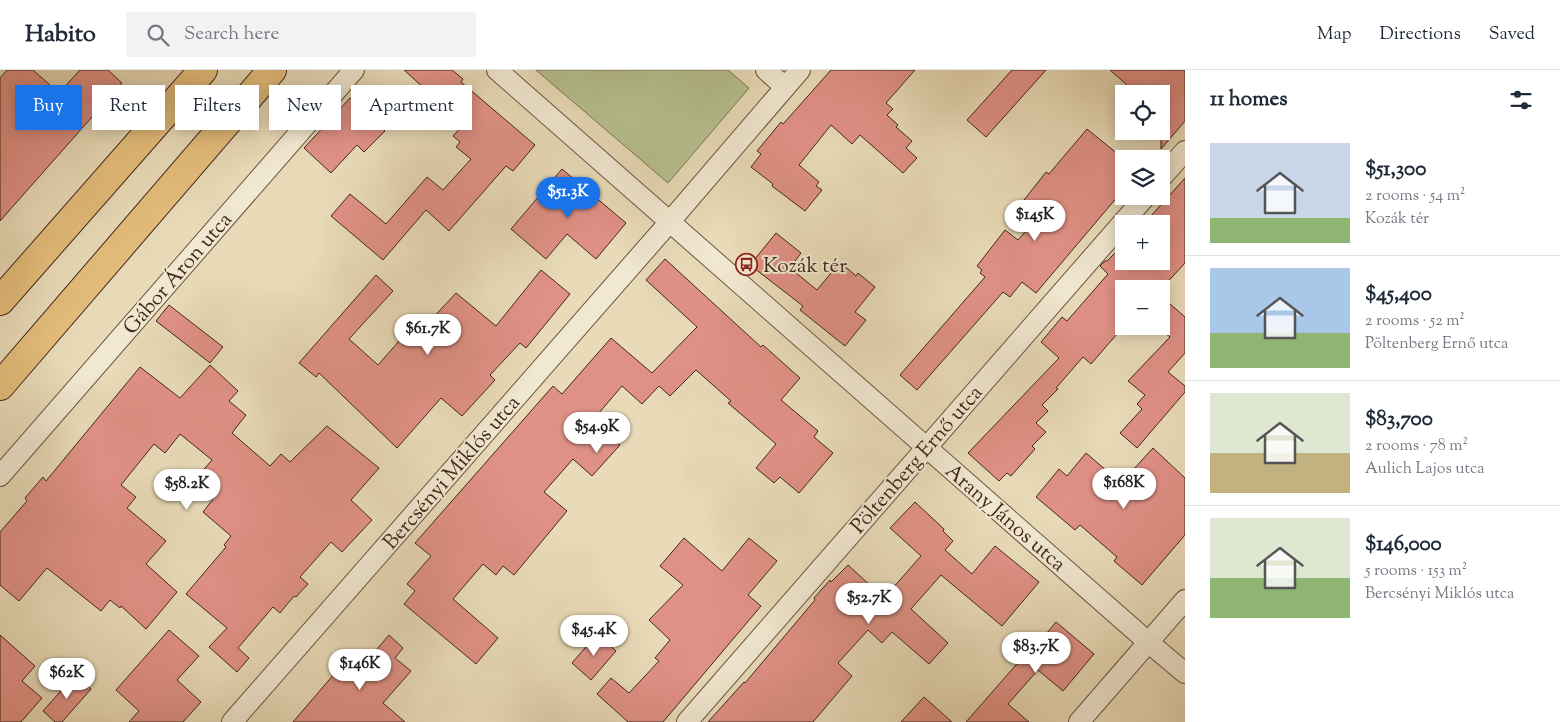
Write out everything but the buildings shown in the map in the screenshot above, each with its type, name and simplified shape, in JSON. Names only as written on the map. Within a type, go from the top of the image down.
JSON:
[{"type":"main road","points":[[0,301],[202,70]]},
{"type":"main road","points":[[0,386],[272,70]]},
{"type":"street","name":"Gábor Áron utca","points":[[0,476],[354,70]]},
{"type":"street","points":[[497,70],[670,222],[800,70]]},
{"type":"street","points":[[766,70],[785,87]]},
{"type":"street","points":[[1170,168],[1185,151]]},
{"type":"street","name":"Pöltenberg Ernő utca","points":[[687,722],[1138,205]]},
{"type":"street","name":"Arany János utca","points":[[670,222],[1148,642],[1185,672]]},
{"type":"street","name":"Bercsényi Miklós utca","points":[[232,722],[670,222]]},
{"type":"street","points":[[1079,722],[1185,600]]},
{"type":"green space","points":[[536,70],[728,70],[749,88],[668,183]]},
{"type":"place","name":"Kozák tér","points":[[747,265]]}]
